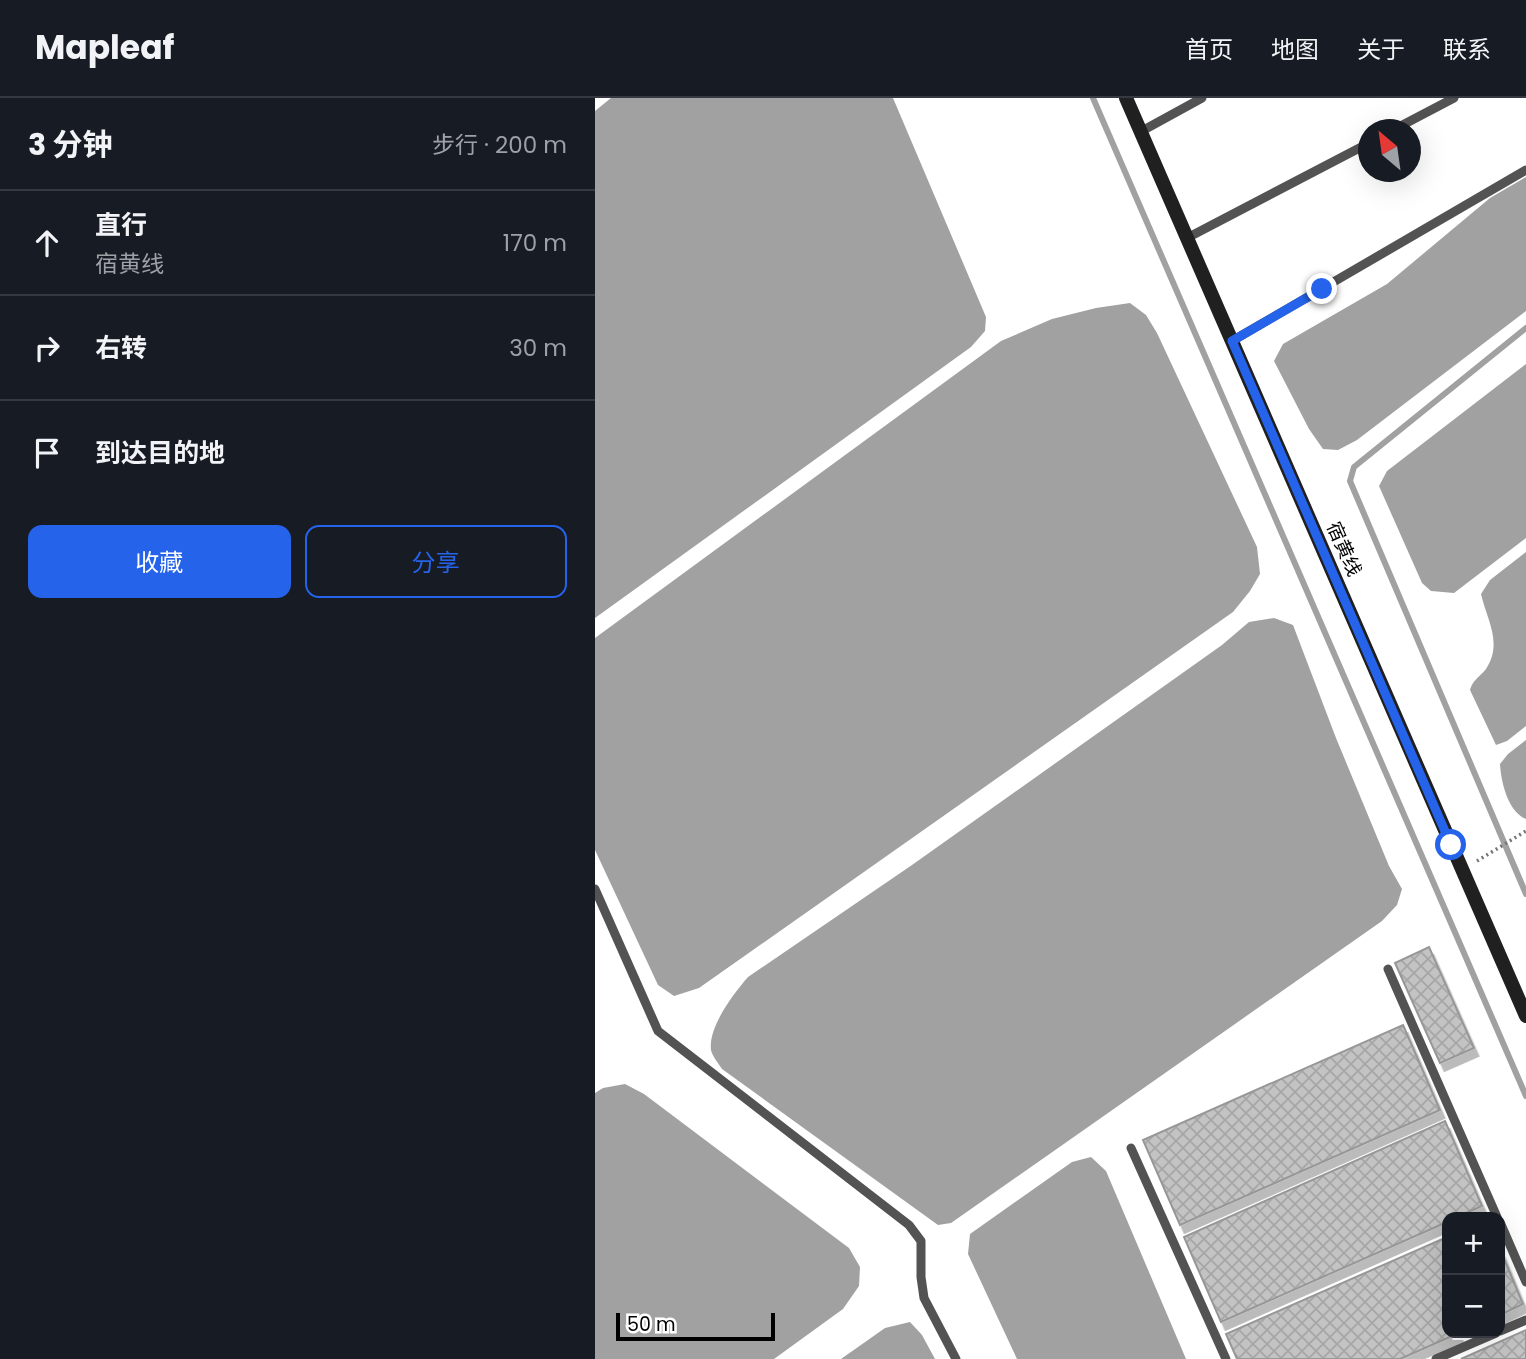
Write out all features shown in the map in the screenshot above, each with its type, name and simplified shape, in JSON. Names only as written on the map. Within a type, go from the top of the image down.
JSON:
[{"type":"main road","name":"宿黄线","points":[[1126,98],[1526,1016]]},
{"type":"lane","points":[[1140,132],[1202,98]]},
{"type":"lane","points":[[1415,119],[1454,98]]},
{"type":"lane","points":[[1187,238],[1358,149]]},
{"type":"lane","points":[[1232,341],[1526,170]]},
{"type":"lane","points":[[595,889],[658,1031],[909,1225],[921,1241],[924,1298],[955,1359]]},
{"type":"lane","points":[[1388,969],[1495,1212]]},
{"type":"lane","points":[[1131,1148],[1226,1359]]},
{"type":"lane","points":[[1505,1234],[1526,1282]]},
{"type":"lane","points":[[1505,1329],[1526,1320]]},
{"type":"lane","points":[[1436,1359],[1484,1338]]},
{"type":"path","points":[[1496,850],[1526,831]]},
{"type":"shaded area","points":[[611,98],[893,98],[986,317],[985,331],[971,347],[595,618],[595,111]]},
{"type":"shaded area","points":[[1526,177],[1526,311],[1357,440],[1338,450],[1323,449],[1309,429],[1274,361],[1283,344],[1387,284],[1490,198]]},
{"type":"shaded area","points":[[1130,303],[1146,315],[1157,333],[1257,547],[1260,574],[1250,591],[1233,612],[699,988],[674,996],[658,985],[595,850],[595,638],[1001,341],[1052,319]]},
{"type":"shaded area","points":[[1526,364],[1526,538],[1454,593],[1431,591],[1422,583],[1379,486],[1387,471]]},
{"type":"shaded area","points":[[1526,552],[1526,726],[1507,741],[1496,745],[1470,690],[1486,669],[1493,650],[1492,632],[1481,594],[1490,580]]},
{"type":"shaded area","points":[[1274,618],[1293,625],[1336,738],[1389,866],[1402,889],[1397,905],[1382,921],[951,1223],[938,1225],[722,1069],[711,1050],[711,1041],[729,1001],[748,977],[912,865],[1222,645],[1249,622]]},
{"type":"shaded area","points":[[1526,740],[1526,819],[1514,810],[1510,803],[1500,764]]},
{"type":"shaded area","points":[[625,1084],[644,1094],[849,1248],[860,1267],[859,1286],[843,1309],[774,1359],[595,1359],[595,1093],[603,1088]]},
{"type":"shaded area","points":[[1091,1157],[1106,1171],[1186,1359],[1017,1359],[968,1254],[970,1234],[1072,1162]]},
{"type":"shaded area","points":[[910,1322],[922,1335],[935,1359],[841,1359],[885,1328]]},
{"type":"building","points":[[1429,947],[1474,1048],[1440,1063],[1395,963]]},
{"type":"building","points":[[1403,1025],[1440,1110],[1180,1225],[1143,1140]]},
{"type":"building","points":[[1445,1121],[1482,1206],[1468,1212],[1442,1212],[1442,1224],[1221,1322],[1184,1237]]},
{"type":"building","points":[[1442,1239],[1442,1338],[1448,1338],[1400,1359],[1237,1359],[1226,1334]]},
{"type":"building","points":[[1505,1261],[1523,1304],[1505,1313]]},
{"type":"building","points":[[1526,1330],[1526,1359],[1461,1359]]},
{"type":"waterway","points":[[1093,98],[1526,1096]]},
{"type":"waterway","points":[[1526,328],[1354,467],[1350,481],[1526,894]]},
{"type":"route","points":[[1322,289],[1232,341],[1451,845]]}]
